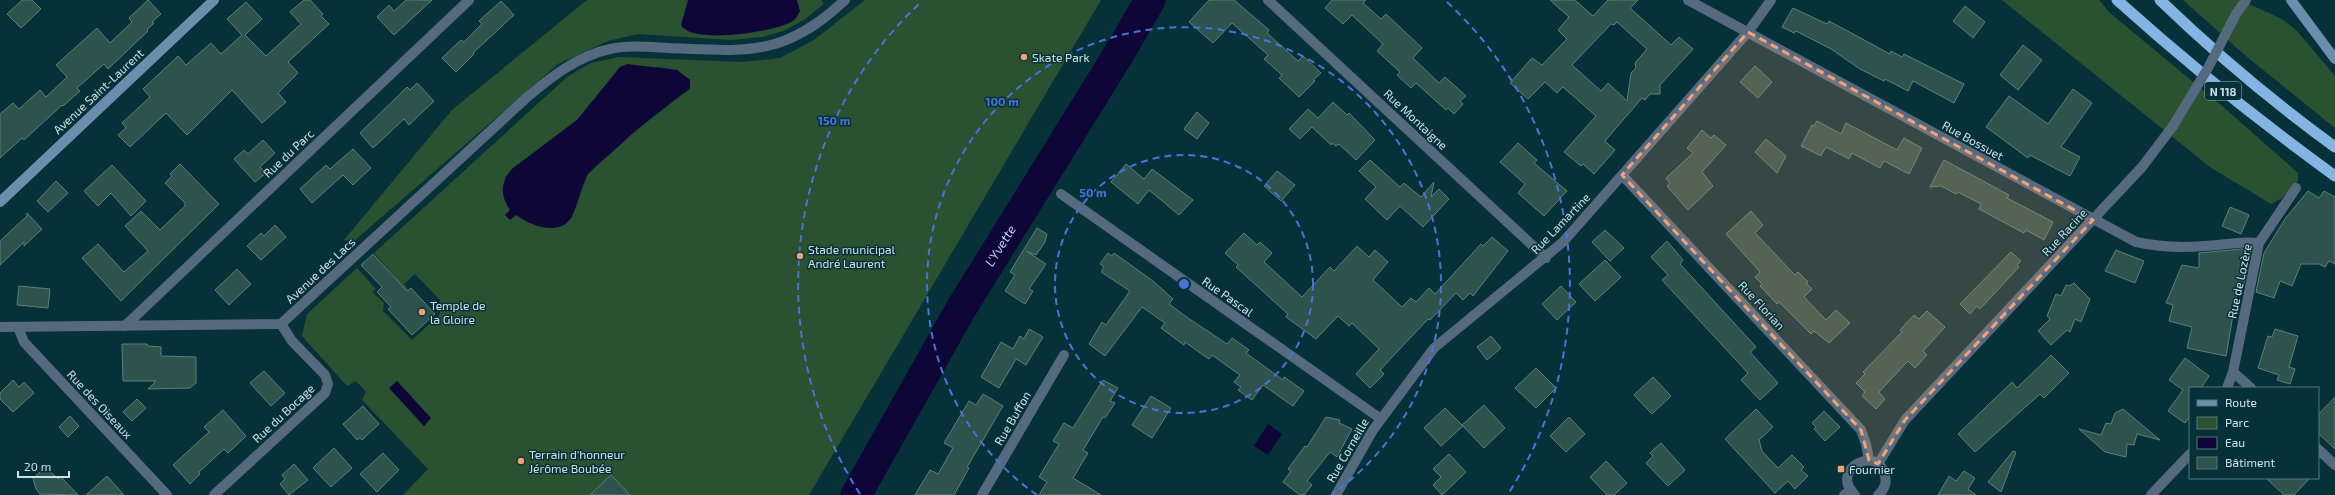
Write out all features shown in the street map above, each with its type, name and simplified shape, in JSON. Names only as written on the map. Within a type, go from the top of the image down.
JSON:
[{"type":"highway","name":"N 118","points":[[2117,0],[2188,64],[2284,139],[2335,176]]},
{"type":"highway","name":"N 118","points":[[2160,0],[2201,40],[2300,121],[2335,147]]},
{"type":"main road","name":"Avenue Saint-Laurent","points":[[0,202],[214,0]]},
{"type":"main road","points":[[2291,0],[2335,60]]},
{"type":"street","name":"Rue du Parc","points":[[125,326],[469,0]]},
{"type":"street","name":"Avenue des Lacs","points":[[281,324],[525,99],[558,72],[590,55],[611,49],[634,47],[742,51],[776,45],[804,33],[829,15],[845,0]]},
{"type":"street","name":"Rue Montaigne","points":[[1268,0],[1546,258]]},
{"type":"street","name":"Rue Bossuet","points":[[1688,0],[2136,242],[2168,248],[2205,246],[2239,241],[2259,243]]},
{"type":"street","name":"Rue Lamartine","points":[[1381,419],[1434,348],[1546,258],[1563,242],[1748,32],[1771,0]]},
{"type":"street","name":"Rue Racine","points":[[1873,462],[1905,420],[2142,168],[2173,126],[2208,68],[2236,14],[2246,0]]},
{"type":"street","name":"Rue Florian","points":[[1622,175],[1861,430],[1873,462],[1882,468],[1886,480],[1885,486],[1878,495]]},
{"type":"street","name":"Rue de Lozère","points":[[2227,387],[2233,372],[2259,243],[2296,188]]},
{"type":"street","name":"Rue Pascal","points":[[1061,194],[1381,419]]},
{"type":"street","points":[[0,327],[281,324]]},
{"type":"street","name":"Rue du Bocage","points":[[214,495],[325,393],[328,384],[325,375],[292,341],[281,324]]},
{"type":"street","name":"Rue des Oiseaux","points":[[18,327],[24,342],[167,495]]},
{"type":"street","name":"Rue Buffon","points":[[982,495],[1064,354]]},
{"type":"street","points":[[2233,372],[2250,387]]},
{"type":"street","name":"Rue Corneille","points":[[1336,495],[1381,419]]},
{"type":"street","points":[[2319,450],[2335,465]]},
{"type":"street","points":[[2151,495],[2189,455]]},
{"type":"street","points":[[1850,493],[1848,478],[1849,472],[1857,463],[1873,462]]},
{"type":"highlighted area","points":[[1748,32],[2093,220],[1905,420],[1878,464],[1869,460],[1861,430],[1622,175]]},
{"type":"green space","points":[[587,0],[821,0],[824,4],[804,20],[783,31],[762,37],[731,40],[638,34],[608,41],[558,64],[353,242],[344,240],[452,110]]},
{"type":"green space","name":"Stade municipal André Laurent","points":[[865,0],[1101,0],[809,495],[403,495],[428,469],[362,400],[366,392],[356,381],[347,386],[302,336],[307,314],[357,268],[376,289],[372,292],[384,303],[383,311],[412,340],[440,314],[440,300],[415,274],[404,284],[408,289],[404,292],[394,281],[396,278],[374,253],[567,77],[591,63],[619,57],[742,62],[780,58],[814,40]],"holes":[[[658,67],[677,70],[690,80],[690,89],[639,128],[588,174],[571,219],[529,223],[516,215],[505,215],[510,210],[505,177],[512,169],[577,120],[593,103]]]},
{"type":"green space","points":[[2002,0],[2099,0],[2110,13],[2228,111],[2298,173],[2298,181],[2282,198],[2271,204],[2210,167]]},
{"type":"green space","points":[[2183,0],[2240,0],[2282,19],[2297,31],[2335,76],[2335,128],[2246,56]]},
{"type":"water","points":[[688,0],[797,0],[800,11],[793,21],[770,29],[735,35],[701,34],[688,31],[681,25]]},
{"type":"water","points":[[627,64],[677,70],[690,80],[690,88],[641,126],[592,170],[586,178],[569,221],[564,225],[545,228],[533,224],[516,215],[510,220],[505,215],[510,210],[503,194],[503,184],[508,174],[512,169],[577,120],[620,67]]},
{"type":"water","points":[[397,381],[431,418],[424,426],[389,388]]},
{"type":"water","points":[[1268,424],[1282,434],[1268,455],[1254,446]]},
{"type":"building","points":[[22,0],[32,0],[41,9],[21,28],[7,14]]},
{"type":"building","points":[[148,0],[161,14],[152,22],[154,23],[147,30],[148,31],[108,69],[104,64],[77,88],[80,91],[63,106],[62,105],[24,140],[22,138],[0,158],[0,114],[13,103],[19,109],[40,90],[46,97],[67,77],[56,65],[97,28],[110,43],[132,22],[129,18]]},
{"type":"building","points":[[304,0],[310,0],[323,14],[321,16],[329,24],[288,62],[298,73],[278,93],[286,102],[262,123],[232,90],[187,135],[166,113],[130,147],[118,135],[126,128],[122,123],[150,97],[143,89],[178,56],[186,65],[211,43],[221,54],[242,35],[227,19],[246,2],[262,19],[245,35],[266,56],[301,24],[290,12]]},
{"type":"building","points":[[406,0],[432,0],[394,35],[377,17],[389,5],[394,11]]},
{"type":"building","points":[[1209,0],[1234,0],[1269,30],[1267,33],[1298,61],[1303,56],[1321,73],[1299,97],[1279,78],[1282,75],[1264,59],[1268,55],[1232,23],[1213,43],[1189,22]]},
{"type":"building","points":[[1332,0],[1366,0],[1363,3],[1381,19],[1386,14],[1422,48],[1413,58],[1439,83],[1445,77],[1466,96],[1460,101],[1463,104],[1454,114],[1448,108],[1446,110],[1416,83],[1411,88],[1397,75],[1400,72],[1377,51],[1383,44],[1352,15],[1343,24],[1325,8]]},
{"type":"building","points":[[1550,0],[1575,0],[1593,16],[1608,0],[1638,0],[1630,8],[1671,45],[1679,37],[1693,49],[1660,85],[1660,94],[1650,94],[1645,100],[1642,98],[1605,141],[1615,150],[1594,174],[1583,164],[1581,166],[1564,152],[1596,116],[1563,87],[1557,93],[1545,82],[1528,99],[1510,83],[1532,58],[1542,65],[1567,39],[1558,30],[1569,17]],"holes":[[[1617,22],[1647,49],[1635,63],[1636,68],[1631,73],[1627,101],[1608,83],[1601,91],[1572,65],[1611,24],[1614,25]]]},
{"type":"building","points":[[501,1],[514,15],[473,53],[474,54],[456,72],[442,58],[461,40],[464,42],[482,24],[479,21]]},
{"type":"building","points":[[1965,6],[1985,22],[1973,38],[1953,21]]},
{"type":"building","points":[[1793,8],[1827,24],[1829,21],[1890,54],[1891,51],[1902,57],[1904,54],[1964,84],[1954,103],[1913,81],[1908,91],[1885,79],[1884,81],[1860,69],[1831,49],[1796,31],[1794,33],[1782,27]]},
{"type":"building","points":[[2023,45],[2042,60],[2018,90],[2000,75]]},
{"type":"building","points":[[1755,66],[1772,82],[1758,98],[1740,82]]},
{"type":"building","points":[[417,83],[434,101],[409,125],[404,119],[373,148],[360,133],[407,87],[410,90]]},
{"type":"building","points":[[2073,89],[2092,103],[2061,147],[2080,157],[2070,176],[2030,155],[2028,158],[1986,127],[2009,96],[2048,124]]},
{"type":"building","points":[[1333,102],[1347,115],[1349,113],[1375,140],[1356,160],[1339,144],[1336,146],[1332,143],[1331,145],[1312,127],[1300,139],[1289,129],[1308,109],[1318,118]]},
{"type":"building","points":[[1197,112],[1209,123],[1197,139],[1184,129]]},
{"type":"building","points":[[1817,121],[1841,134],[1846,123],[1897,150],[1904,138],[1922,148],[1909,174],[1884,161],[1880,168],[1852,153],[1849,159],[1826,147],[1821,156],[1801,146],[1812,125],[1814,126]]},
{"type":"building","points":[[1702,130],[1711,138],[1714,135],[1726,145],[1702,172],[1713,186],[1688,210],[1667,186],[1670,183],[1666,178],[1693,153],[1687,148]]},
{"type":"building","points":[[1766,139],[1786,156],[1777,173],[1755,152]]},
{"type":"building","points":[[263,140],[275,153],[260,167],[266,173],[255,182],[234,159],[244,150],[248,154]]},
{"type":"building","points":[[1518,143],[1537,160],[1534,163],[1567,191],[1544,216],[1518,193],[1525,184],[1500,162]]},
{"type":"building","points":[[353,149],[371,168],[353,185],[343,175],[312,203],[300,189],[326,165],[330,169]]},
{"type":"building","points":[[1370,160],[1400,187],[1404,183],[1421,197],[1434,182],[1431,197],[1439,189],[1449,199],[1423,227],[1400,206],[1387,220],[1365,199],[1376,187],[1359,171]]},
{"type":"building","points":[[1944,160],[2009,195],[2007,198],[2053,222],[2044,240],[2026,230],[2024,233],[1979,209],[1981,204],[1958,192],[1956,194],[1941,186],[1930,187]]},
{"type":"building","points":[[180,164],[219,204],[121,301],[82,258],[98,244],[124,272],[148,251],[125,226],[141,211],[160,230],[185,206],[185,203],[165,183],[172,176],[170,174]]},
{"type":"building","points":[[1126,164],[1144,179],[1152,169],[1193,200],[1179,215],[1149,190],[1138,204],[1111,182]]},
{"type":"building","points":[[112,165],[146,201],[131,216],[111,193],[98,206],[84,191]]},
{"type":"building","points":[[1277,171],[1295,185],[1281,201],[1264,186]]},
{"type":"building","points":[[56,181],[68,193],[48,212],[37,201]]},
{"type":"building","points":[[2308,191],[2319,198],[2324,191],[2335,197],[2335,264],[2329,261],[2325,267],[2319,264],[2301,264],[2292,286],[2280,281],[2274,298],[2256,292],[2264,253],[2285,219]]},
{"type":"building","points":[[2230,207],[2249,215],[2241,234],[2222,226]]},
{"type":"building","points":[[1751,211],[1763,225],[1755,233],[1795,275],[1798,272],[1808,282],[1806,283],[1812,289],[1804,297],[1826,320],[1836,310],[1850,323],[1829,343],[1814,331],[1811,334],[1779,302],[1777,304],[1760,286],[1762,284],[1755,277],[1760,272],[1726,234]]},
{"type":"building","points":[[27,213],[42,229],[24,246],[24,242],[0,265],[0,241],[27,216]]},
{"type":"building","points":[[275,225],[286,237],[261,260],[247,246],[261,233],[264,236]]},
{"type":"building","points":[[1037,228],[1047,234],[1045,242],[1036,255],[1026,251],[1046,264],[1029,289],[1033,291],[1025,304],[1005,291],[1015,275],[1010,272]]},
{"type":"building","points":[[1605,230],[1624,248],[1610,261],[1592,242]]},
{"type":"building","points":[[1244,233],[1257,245],[1260,242],[1272,253],[1264,262],[1302,297],[1330,267],[1334,271],[1357,246],[1369,257],[1375,250],[1388,262],[1373,280],[1402,307],[1411,298],[1416,302],[1429,288],[1435,294],[1481,244],[1483,246],[1492,237],[1508,251],[1473,296],[1470,293],[1463,300],[1456,293],[1430,320],[1428,319],[1380,370],[1384,374],[1370,388],[1356,374],[1379,349],[1352,323],[1349,326],[1338,316],[1316,339],[1286,317],[1288,314],[1236,267],[1238,265],[1225,253]]},
{"type":"building","points":[[1667,241],[1683,260],[1680,264],[1756,347],[1750,352],[1778,383],[1760,400],[1741,380],[1748,373],[1662,280],[1668,275],[1651,257]]},
{"type":"building","points":[[2242,249],[2251,251],[2243,288],[2238,286],[2226,356],[2187,348],[2192,327],[2169,321],[2173,305],[2166,303],[2182,265],[2199,268],[2199,253]]},
{"type":"building","points":[[2116,250],[2144,261],[2135,283],[2105,271]]},
{"type":"building","points":[[2011,252],[2021,261],[2017,265],[2019,267],[1980,309],[1977,306],[1970,314],[1960,304]]},
{"type":"building","points":[[1108,253],[1112,256],[1114,253],[1153,281],[1173,299],[1169,304],[1185,316],[1227,344],[1232,338],[1249,350],[1246,353],[1283,380],[1284,377],[1304,391],[1293,406],[1263,385],[1252,400],[1238,390],[1241,387],[1234,382],[1240,375],[1212,355],[1209,359],[1185,342],[1184,345],[1161,328],[1165,323],[1142,307],[1105,356],[1089,344],[1102,322],[1106,325],[1130,291],[1101,272],[1104,267],[1100,264]]},
{"type":"building","points":[[373,254],[407,291],[411,288],[435,314],[412,335],[388,309],[391,307],[377,292],[382,287],[361,265]]},
{"type":"building","points":[[1605,260],[1621,277],[1595,301],[1579,284]]},
{"type":"building","points":[[237,269],[251,284],[229,305],[215,290]]},
{"type":"building","points":[[2074,283],[2090,299],[2081,322],[2075,319],[2070,332],[2067,330],[2051,345],[2038,331],[2050,319],[2047,316],[2056,294],[2061,296],[2066,285],[2069,286]]},
{"type":"building","points":[[19,286],[50,289],[48,308],[17,305]]},
{"type":"building","points":[[1561,286],[1576,302],[1557,320],[1542,304]]},
{"type":"building","points":[[1927,311],[1945,327],[1923,351],[1927,355],[1915,368],[1908,361],[1879,392],[1885,399],[1876,409],[1862,396],[1865,392],[1856,383],[1865,374],[1863,372],[1902,332],[1900,330],[1914,315],[1919,319]]},
{"type":"building","points":[[1029,329],[1043,337],[1026,365],[1016,359],[999,388],[981,377],[1001,342],[1013,349],[1020,336],[1024,339]]},
{"type":"building","points":[[2275,329],[2298,336],[2289,367],[2295,369],[2290,384],[2277,380],[2279,375],[2258,368],[2268,336],[2272,337]]},
{"type":"building","points":[[1491,336],[1501,348],[1487,360],[1477,347]]},
{"type":"building","points":[[122,344],[147,344],[148,346],[161,347],[161,356],[196,357],[196,383],[190,388],[148,389],[156,381],[123,381]]},
{"type":"building","points":[[2051,355],[2069,373],[2044,398],[2040,394],[1975,452],[1958,434],[2012,382],[2017,388]]},
{"type":"building","points":[[2185,358],[2209,376],[2202,387],[2189,387],[2189,417],[2185,423],[2168,411],[2183,390],[2169,380]]},
{"type":"building","points":[[1536,368],[1556,388],[1536,408],[1515,388]]},
{"type":"building","points":[[264,371],[285,393],[271,406],[250,383]]},
{"type":"building","points":[[1653,377],[1671,396],[1652,414],[1634,395]]},
{"type":"building","points":[[13,380],[19,387],[24,382],[34,393],[13,412],[0,399],[0,393]]},
{"type":"building","points":[[1103,380],[1118,388],[1110,401],[1115,403],[1105,418],[1103,417],[1083,450],[1088,453],[1073,478],[1101,495],[1039,495],[1047,482],[1039,477],[1059,444],[1053,441],[1064,423],[1073,428]]},
{"type":"building","points":[[983,394],[1003,406],[967,467],[969,468],[954,495],[915,495],[930,470],[938,474],[953,448],[944,443],[969,401],[976,405]]},
{"type":"building","points":[[1151,396],[1171,408],[1152,438],[1132,425]]},
{"type":"building","points":[[2335,397],[2335,449],[2319,434],[2319,414]]},
{"type":"building","points":[[137,399],[146,408],[132,421],[123,412]]},
{"type":"building","points":[[1484,405],[1505,428],[1484,448],[1462,425]]},
{"type":"building","points":[[363,406],[379,424],[362,440],[360,438],[357,440],[343,424]]},
{"type":"building","points":[[1445,408],[1463,426],[1441,446],[1424,428]]},
{"type":"building","points":[[1756,409],[1773,427],[1759,440],[1762,451],[1778,468],[1792,455],[1804,467],[1801,470],[1808,476],[1795,489],[1788,481],[1775,493],[1725,439]]},
{"type":"building","points":[[2123,409],[2160,440],[2137,434],[2134,445],[2127,444],[2126,457],[2105,452],[2079,429],[2101,435],[2106,423],[2111,424],[2115,413]]},
{"type":"building","points":[[223,410],[246,436],[228,453],[224,449],[199,472],[200,474],[190,484],[173,465],[209,432],[204,427]]},
{"type":"building","points":[[1824,411],[1840,427],[1825,441],[1814,429],[1816,427],[1812,423]]},
{"type":"building","points":[[70,416],[79,426],[68,437],[59,427]]},
{"type":"building","points":[[1326,417],[1340,420],[1339,423],[1352,429],[1337,457],[1330,452],[1307,481],[1312,485],[1304,495],[1300,495],[1283,482],[1291,471],[1288,469],[1305,446],[1307,447]]},
{"type":"building","points":[[1569,417],[1585,434],[1566,452],[1550,436]]},
{"type":"building","points":[[1661,443],[1685,470],[1668,486],[1646,463],[1653,456],[1650,453]]},
{"type":"building","points":[[334,448],[352,468],[331,487],[313,468]]},
{"type":"building","points":[[2013,451],[2016,452],[2001,492],[1988,482]]},
{"type":"building","points":[[383,453],[399,470],[377,492],[360,474]]},
{"type":"building","points":[[1449,454],[1466,472],[1442,495],[1433,485],[1441,477],[1433,469]]},
{"type":"building","points":[[1606,461],[1627,483],[1614,495],[1607,495],[1590,477]]},
{"type":"building","points":[[294,464],[308,480],[289,495],[280,484],[285,479],[282,475]]},
{"type":"building","points":[[46,467],[58,479],[61,477],[78,495],[40,494],[36,489],[33,478]]},
{"type":"building","points":[[1964,471],[1975,478],[1968,489],[1976,495],[1938,495],[1949,476],[1956,481]]},
{"type":"building","points":[[611,475],[630,495],[590,495]]},
{"type":"building","points":[[107,476],[124,495],[86,495]]},
{"type":"building","points":[[2267,479],[2309,479],[2294,495],[2284,495]]},
{"type":"waterway","name":"L'Yvette","points":[[856,495],[962,307],[1120,52],[1150,0]]},
{"type":"place","name":"Skate Park","points":[[1024,57]]},
{"type":"place","name":"Stade municipal André Laurent","points":[[800,256]]},
{"type":"place","name":"Temple de la Gloire","points":[[422,312]]},
{"type":"place","name":"Terrain d'honneur Jérôme Boubée","points":[[521,461]]},
{"type":"place","name":"Fournier","points":[[1841,469]]}]
